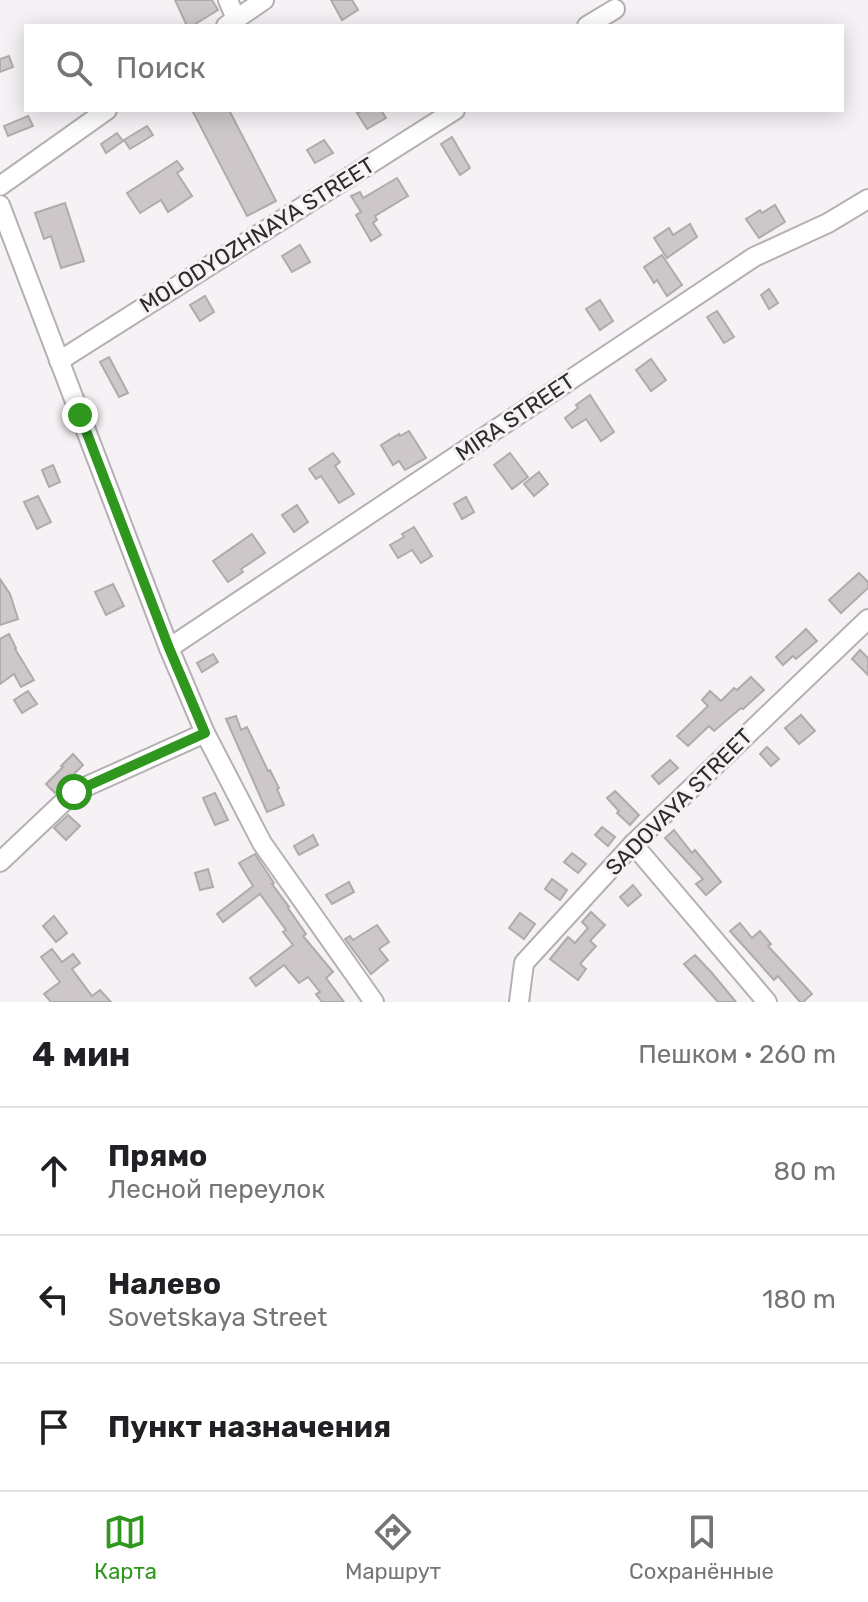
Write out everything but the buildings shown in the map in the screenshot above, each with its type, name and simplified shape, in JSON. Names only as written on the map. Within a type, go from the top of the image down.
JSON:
[{"type":"street","points":[[228,0],[231,23],[264,0]]},
{"type":"street","points":[[590,24],[615,9]]},
{"type":"street","points":[[0,186],[104,112]]},
{"type":"street","name":"MOLODYOZHNAYA STREET","points":[[59,361],[452,112]]},
{"type":"street","name":"MIRA STREET","points":[[169,648],[754,257],[828,223],[868,199]]},
{"type":"street","points":[[0,205],[169,648],[205,733],[262,843],[374,1002]]},
{"type":"street","name":"SADOVAYA STREET","points":[[519,1002],[524,963],[633,844],[868,619]]},
{"type":"street","points":[[0,862],[74,792],[205,733]]},
{"type":"street","points":[[633,844],[767,1002]]},
{"type":"route","points":[[74,792],[205,733],[169,648],[80,415]]}]
